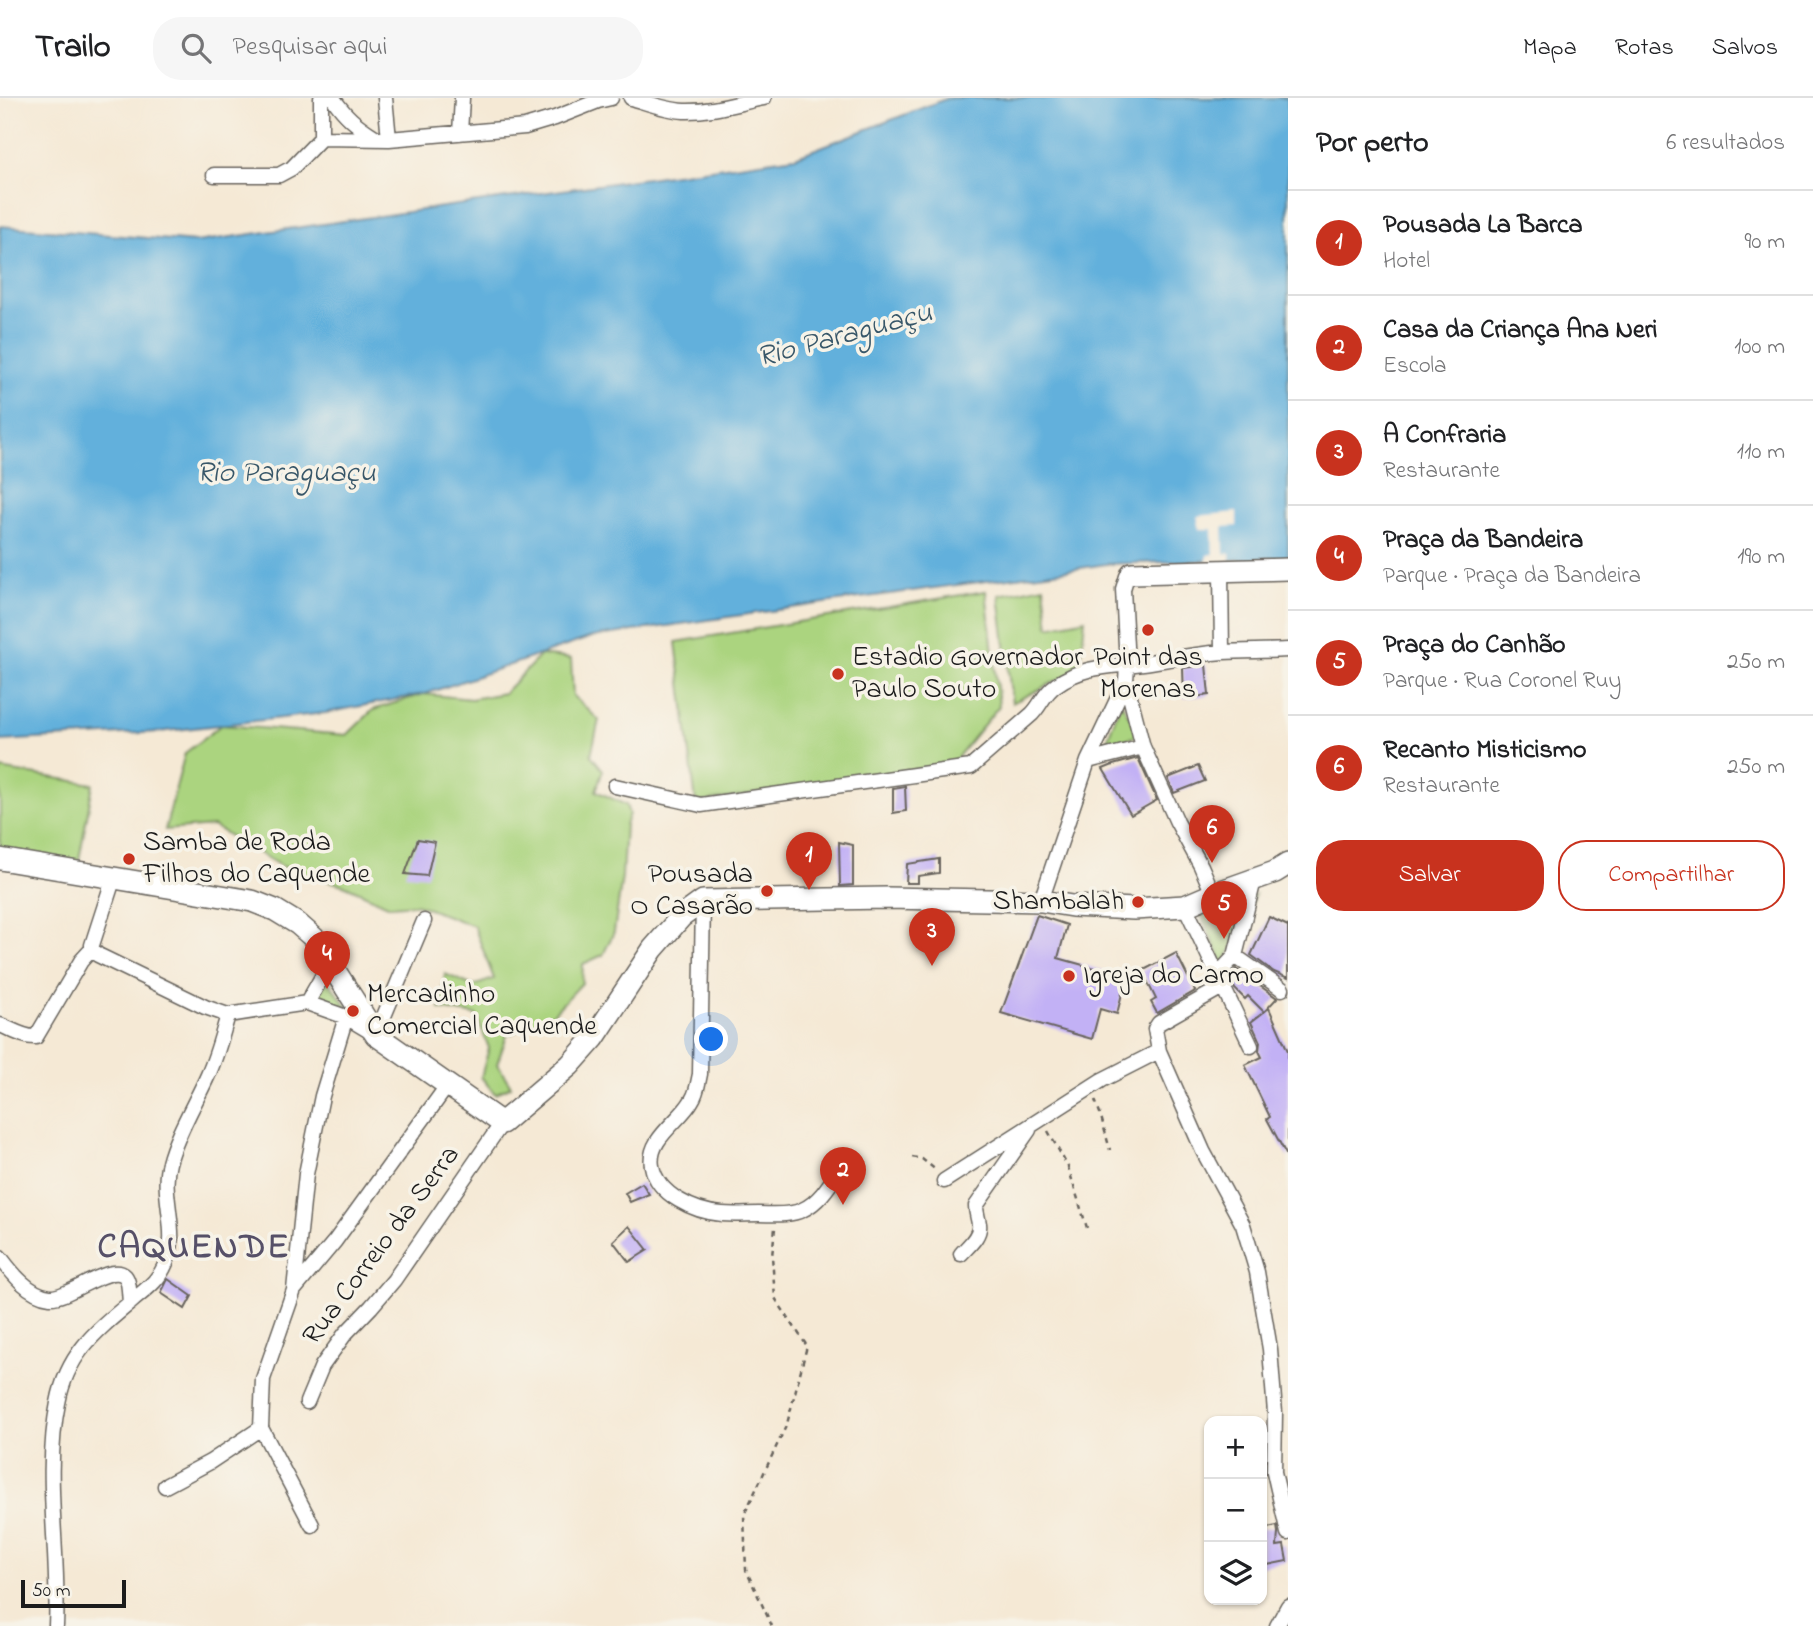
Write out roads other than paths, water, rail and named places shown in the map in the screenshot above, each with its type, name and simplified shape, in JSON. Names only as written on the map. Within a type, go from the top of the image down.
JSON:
[{"type":"street","points":[[214,175],[279,175],[292,168],[321,138],[321,98]]},
{"type":"street","points":[[333,98],[355,124],[382,138]]},
{"type":"street","points":[[382,138],[385,98]]},
{"type":"street","points":[[460,133],[462,98]]},
{"type":"street","points":[[321,138],[382,138],[526,127],[555,118],[566,105],[611,98]]},
{"type":"street","points":[[631,98],[683,111],[712,109],[764,98]]},
{"type":"street","points":[[1213,894],[1143,747],[1126,681],[1122,589],[1127,576],[1132,573],[1288,569]]},
{"type":"street","points":[[1221,571],[1222,652]]},
{"type":"street","points":[[615,786],[701,805],[971,767],[1032,714],[1054,686],[1097,667],[1222,652],[1288,650]]},
{"type":"street","points":[[1041,901],[1088,761],[1126,681]]},
{"type":"street","points":[[1088,761],[1143,747]]},
{"type":"street","points":[[0,859],[252,901],[275,910],[298,924],[314,939],[376,1035]]},
{"type":"street","points":[[92,947],[98,955],[110,961],[205,1007],[228,1014],[307,1003],[346,1017],[502,1123],[570,1065],[594,1038],[653,949],[681,917],[704,901],[874,898],[1041,901],[1072,906],[1134,909],[1185,906],[1275,872],[1288,864]]},
{"type":"street","points":[[0,1024],[26,1036],[36,1037],[92,947],[114,877]]},
{"type":"street","points":[[1254,880],[1235,956],[1221,980],[1159,1023],[1155,1029],[1159,1051],[1203,1151],[1243,1225],[1257,1272],[1270,1349],[1275,1413],[1274,1472],[1288,1533]]},
{"type":"street","points":[[704,901],[700,1074],[694,1097],[684,1112],[664,1131],[655,1146],[651,1164],[656,1179],[668,1192],[688,1205],[704,1211],[722,1214],[777,1214],[801,1210],[819,1197],[844,1163]]},
{"type":"street","points":[[1185,906],[1251,1046]]},
{"type":"street","points":[[376,1035],[424,921]]},
{"type":"street","points":[[1235,956],[1282,989]]},
{"type":"street","points":[[307,1003],[330,963]]},
{"type":"street","points":[[56,1626],[58,1594],[52,1450],[58,1401],[69,1369],[82,1346],[99,1328],[159,1279],[168,1260],[171,1235],[166,1188],[168,1163],[210,1072],[228,1014]]},
{"type":"street","points":[[312,1525],[261,1428],[262,1379],[294,1290],[306,1174],[322,1096],[346,1017]]},
{"type":"street","points":[[944,1181],[1102,1080],[1159,1051]]},
{"type":"street","points":[[294,1290],[335,1241],[447,1086]]},
{"type":"street","points":[[961,1255],[978,1235],[980,1228],[976,1206],[1038,1121]]},
{"type":"street","name":"Rua Correio da Serra","points":[[307,1402],[322,1366],[345,1334],[394,1280],[502,1123]]},
{"type":"street","points":[[0,1257],[11,1272],[33,1292],[52,1298],[61,1297],[108,1274],[120,1273],[128,1280],[130,1303]]},
{"type":"street","points":[[165,1486],[210,1462],[261,1428]]},
{"type":"street","points":[[1278,1626],[1288,1606]]},
{"type":"water","name":"Rio Paraguaçu","points":[[948,98],[1288,98],[1288,558],[1106,564],[852,599],[592,637],[428,693],[325,713],[158,732],[0,741],[0,226],[196,242],[795,157]]},
{"type":"place","name":"Point das Morenas","points":[[1148,630]]},
{"type":"place","name":"Estadio Governador Paulo Souto","points":[[838,674]]},
{"type":"place","name":"Samba de Roda Filhos do Caquende","points":[[129,859]]},
{"type":"place","name":"Recanto Misticismo","points":[[1212,863]]},
{"type":"place","name":"Pousada La Barca","points":[[809,890]]},
{"type":"place","name":"Pousada O Casarão","points":[[767,891]]},
{"type":"place","name":"Shambalah","points":[[1138,902]]},
{"type":"place","name":"Praça do Canhão","points":[[1224,939]]},
{"type":"place","name":"A Confraria","points":[[932,966]]},
{"type":"place","name":"Igreja do Carmo","points":[[1069,976]]},
{"type":"place","name":"Praça da Bandeira","points":[[327,989]]},
{"type":"place","name":"Mercadinho Comercial Caquende","points":[[353,1011]]},
{"type":"place","name":"Casa da Criança Ana Neri","points":[[843,1205]]},
{"type":"district","name":"CAQUENDE","points":[[194,1248]]}]
